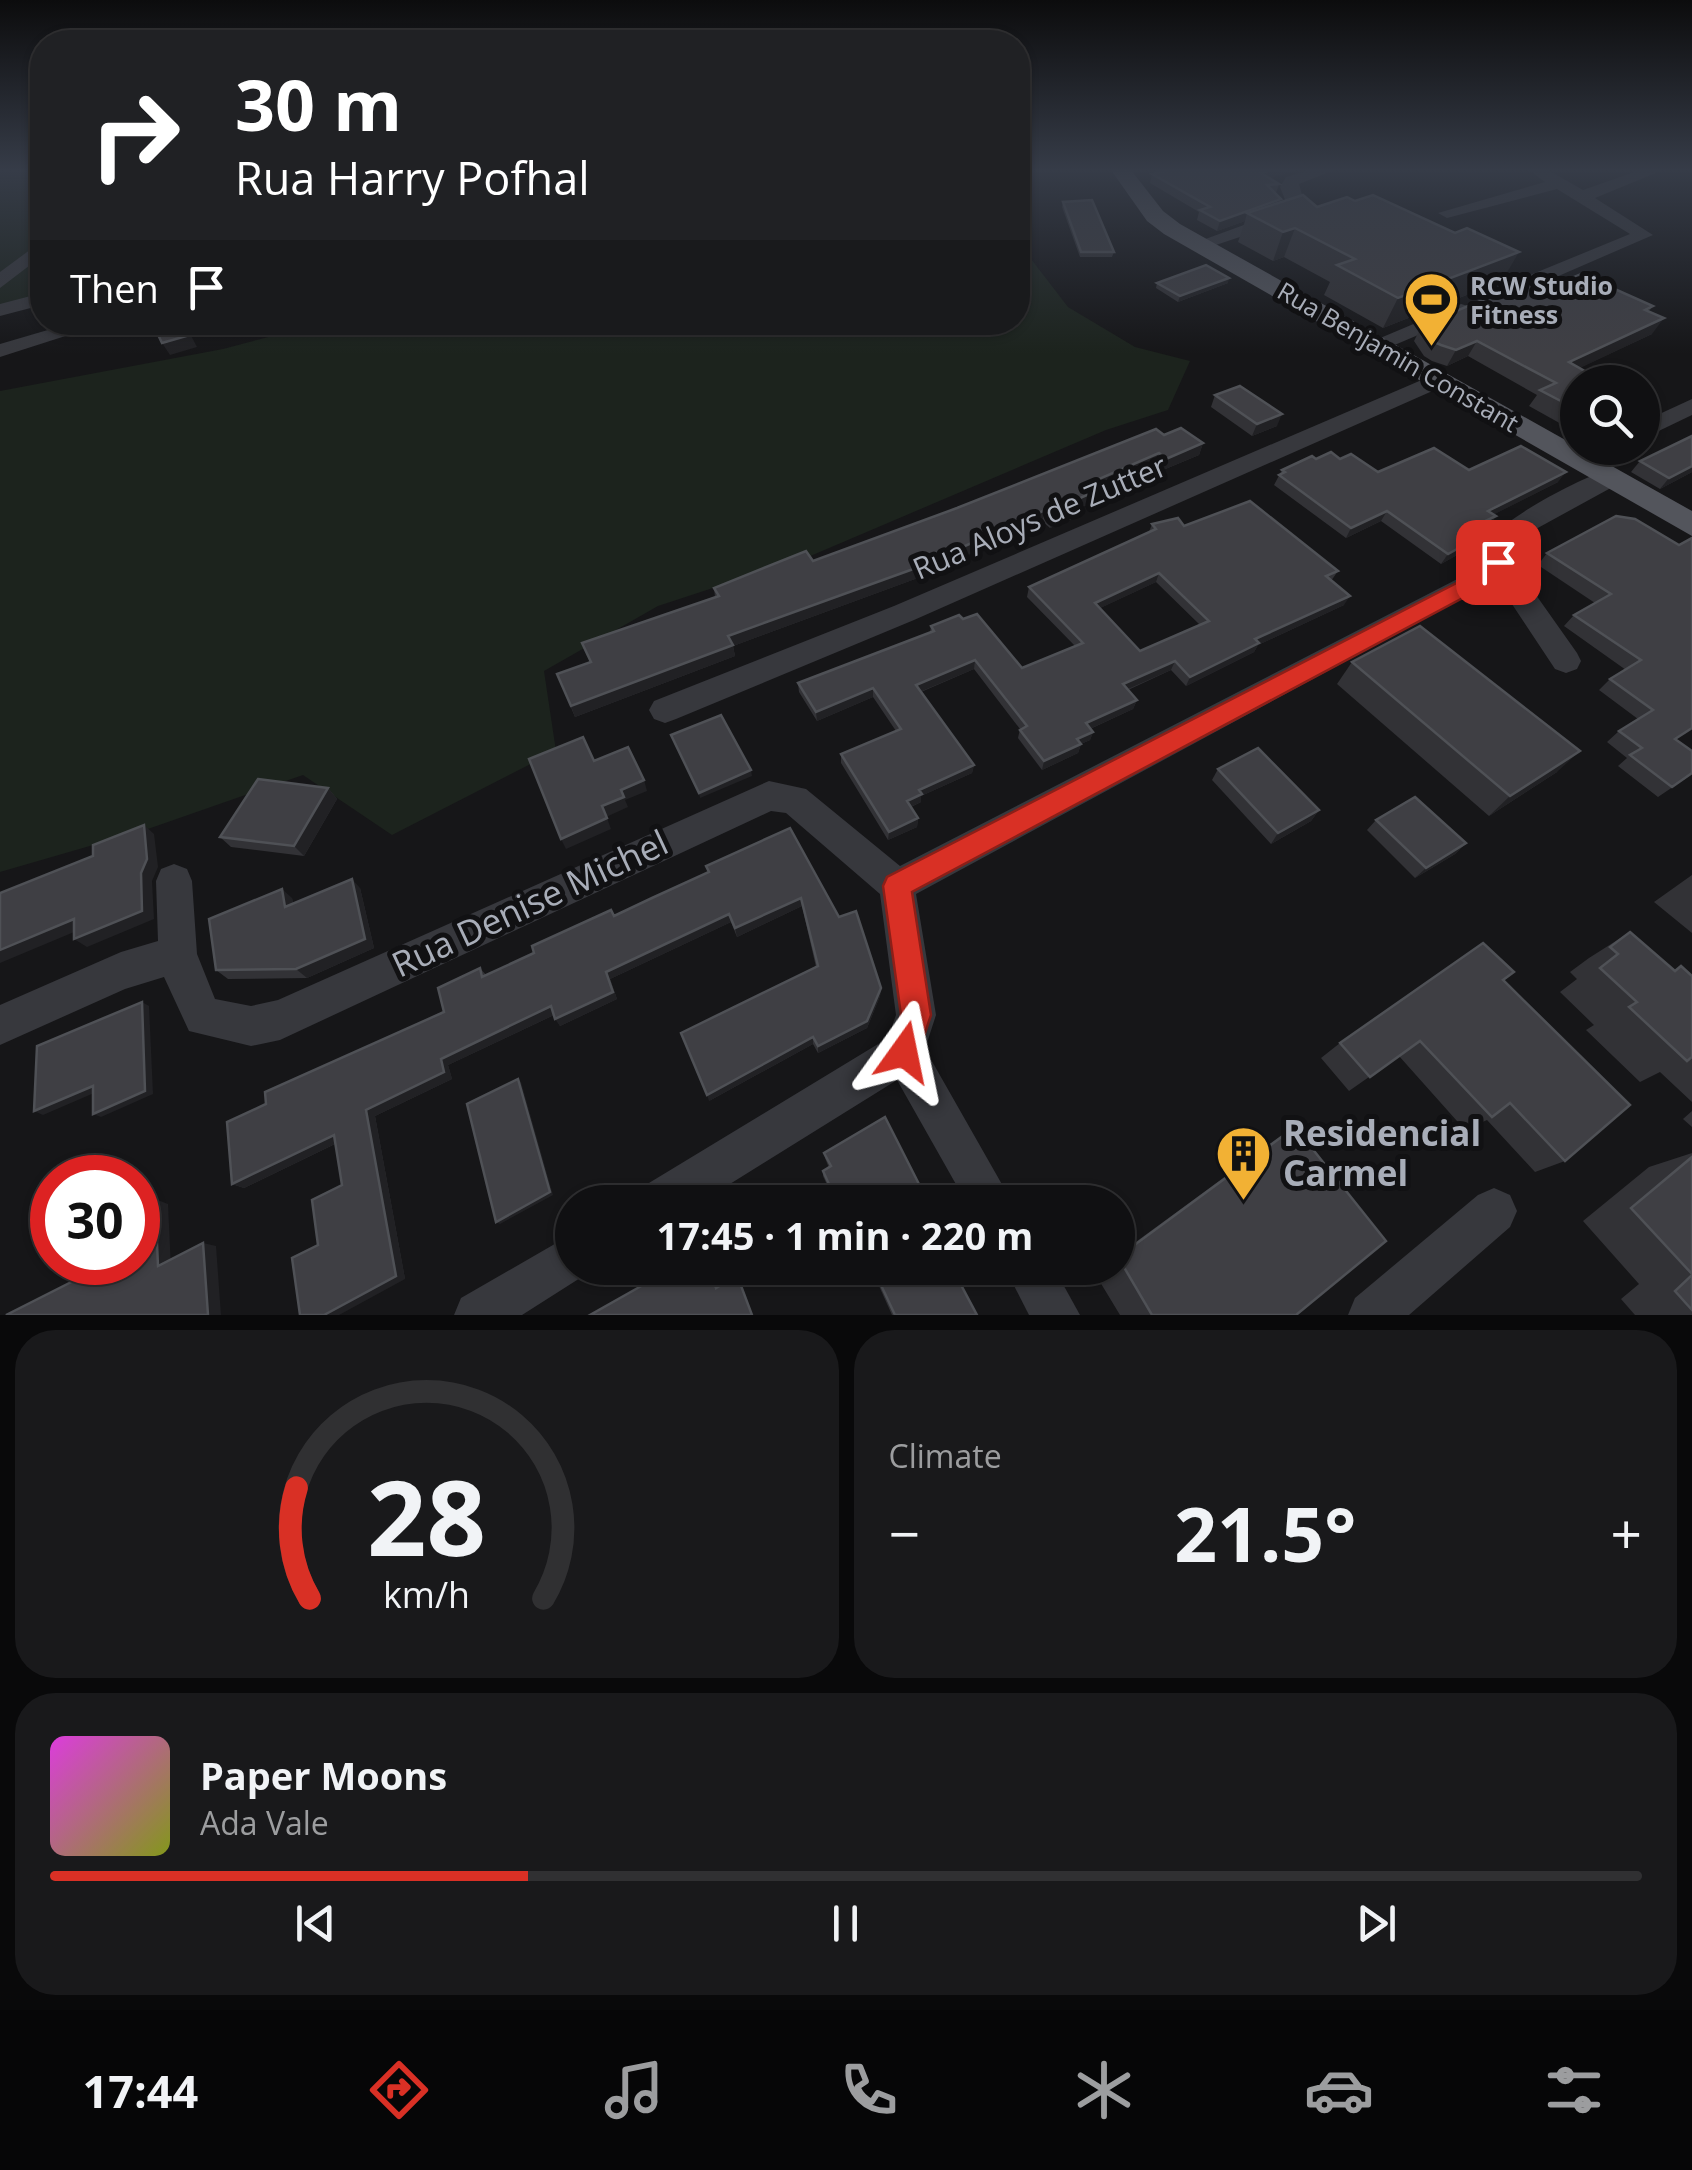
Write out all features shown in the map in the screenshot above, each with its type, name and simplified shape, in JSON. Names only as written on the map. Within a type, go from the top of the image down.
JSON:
[{"type":"main road","name":"Rua Benjamin Constant","points":[[1178,231],[1438,380],[1560,442]]},
{"type":"main road","name":"Rua Benjamin Constant","points":[[1604,465],[1692,525]]},
{"type":"street","points":[[1198,245],[1240,231]]},
{"type":"street","points":[[1377,344],[1644,236],[1637,231]]},
{"type":"street","points":[[0,282],[30,257]]},
{"type":"street","points":[[0,310],[30,302]]},
{"type":"street","points":[[0,351],[55,335]]},
{"type":"street","name":"Rua Aloys de Zutter","points":[[665,710],[904,612],[1438,380]]},
{"type":"street","points":[[1660,423],[1692,406]]},
{"type":"street","points":[[688,1185],[904,1052],[916,1015],[897,886],[1479,580],[1498,562],[1503,543],[1516,529],[1598,465]]},
{"type":"street","points":[[1498,562],[1566,661]]},
{"type":"street","name":"Rua Denise Michel","points":[[174,881],[178,954],[184,980],[203,1017],[251,1026],[280,1020],[769,796],[794,799],[897,886]]},
{"type":"street","points":[[0,1025],[122,971],[178,954]]},
{"type":"street","points":[[904,1052],[980,1185]]},
{"type":"street","points":[[1372,1315],[1494,1210]]},
{"type":"street","points":[[478,1315],[555,1267]]},
{"type":"street","points":[[1038,1285],[1056,1315]]},
{"type":"shaded area","points":[[0,231],[30,231],[30,297],[0,306]]},
{"type":"shaded area","points":[[1030,258],[1068,307],[1135,347],[1190,361],[1168,410],[1106,430],[808,557],[658,606],[544,671],[556,751],[392,835],[303,775],[145,830],[0,872],[0,391],[223,349],[276,335],[1030,335]]},
{"type":"building","points":[[1074,231],[1105,231],[1114,252],[1081,252]]},
{"type":"building","points":[[1302,231],[1474,231],[1519,252],[1398,298],[1337,265],[1355,259]]},
{"type":"building","points":[[1206,265],[1229,278],[1180,296],[1157,283]]},
{"type":"building","points":[[1581,274],[1653,306],[1645,310],[1664,318],[1569,362],[1574,365],[1560,365],[1560,401],[1540,390],[1556,383],[1477,341],[1456,350],[1441,345],[1432,341],[1422,325],[1536,278],[1555,285]]},
{"type":"building","points":[[158,335],[190,335],[162,343]]},
{"type":"building","points":[[1240,386],[1282,414],[1257,424],[1215,395]]},
{"type":"building","points":[[1181,428],[1203,443],[1166,459],[1159,453],[1085,485],[1094,492],[1071,502],[1077,507],[1053,517],[1045,510],[916,568],[728,636],[733,645],[571,706],[557,674],[591,662],[582,643],[719,596],[714,588],[806,551],[813,561],[1156,429],[1164,435]]},
{"type":"building","points":[[1692,436],[1692,466],[1669,478],[1647,465],[1660,465],[1660,451]]},
{"type":"building","points":[[1521,446],[1566,472],[1488,511],[1496,516],[1479,524],[1489,531],[1448,554],[1387,511],[1351,528],[1279,475],[1312,456],[1316,459],[1331,452],[1340,459],[1351,454],[1378,472],[1434,448],[1469,470]]},
{"type":"building","points":[[1250,501],[1338,571],[1326,576],[1350,596],[1255,639],[1259,643],[1190,677],[1175,661],[1123,684],[1137,700],[1086,723],[1093,732],[1077,739],[1081,744],[1044,761],[1020,730],[1027,726],[975,660],[916,685],[974,765],[919,790],[922,794],[907,801],[918,818],[889,832],[841,754],[901,729],[873,688],[816,712],[798,683],[934,631],[931,626],[959,615],[963,619],[977,614],[1022,668],[1083,643],[1029,587],[1156,529],[1152,524],[1178,518],[1184,526]],"holes":[[[1159,573],[1209,621],[1140,651],[1095,603]]]},
{"type":"building","points":[[1616,516],[1635,519],[1679,545],[1692,538],[1692,728],[1675,739],[1692,751],[1692,773],[1672,787],[1630,755],[1642,748],[1619,731],[1653,710],[1610,679],[1641,660],[1574,615],[1611,594],[1547,553]]},
{"type":"building","points":[[1420,626],[1580,751],[1510,796],[1352,662]]},
{"type":"building","points":[[721,715],[751,770],[699,793],[671,735]]},
{"type":"building","points":[[583,737],[594,761],[628,747],[644,780],[621,790],[624,797],[602,806],[607,818],[561,839],[529,759]]},
{"type":"building","points":[[1258,748],[1319,810],[1278,833],[1218,769]]},
{"type":"building","points":[[258,779],[328,788],[294,846],[220,837]]},
{"type":"building","points":[[1415,797],[1466,843],[1426,868],[1376,820]]},
{"type":"building","points":[[144,825],[147,859],[141,873],[142,911],[74,939],[74,919],[0,950],[0,893],[93,856],[93,845]]},
{"type":"building","points":[[790,828],[839,917],[856,911],[881,988],[867,1021],[818,1046],[813,1037],[707,1095],[681,1033],[818,966],[801,898],[735,928],[729,914],[606,972],[613,992],[555,1019],[551,1006],[441,1059],[444,1072],[366,1110],[396,1276],[324,1315],[300,1315],[292,1258],[318,1245],[312,1200],[342,1185],[334,1135],[232,1184],[227,1122],[266,1104],[265,1092],[444,1012],[438,988],[480,968],[482,977],[534,953],[532,946],[611,910],[614,916],[709,872],[706,866]]},
{"type":"building","points":[[352,879],[365,939],[296,969],[216,970],[209,919],[282,889],[285,907]]},
{"type":"building","points":[[1630,932],[1675,971],[1681,966],[1692,976],[1692,1057],[1687,1061],[1629,1007],[1637,1002],[1600,968],[1618,954],[1610,947]]},
{"type":"building","points":[[1483,943],[1514,972],[1503,980],[1630,1105],[1565,1161],[1510,1103],[1492,1117],[1420,1041],[1370,1077],[1340,1043]]},
{"type":"building","points":[[142,1002],[145,1091],[93,1114],[93,1086],[34,1111],[37,1046]]},
{"type":"building","points":[[518,1079],[550,1192],[496,1222],[467,1104]]},
{"type":"building","points":[[885,1117],[919,1185],[829,1185],[823,1171],[831,1166],[824,1153]]},
{"type":"building","name":"Residencial Carmel","points":[[1295,1127],[1386,1241],[1296,1315],[1152,1315],[1134,1285],[1135,1245]]},
{"type":"building","points":[[1692,1157],[1692,1274],[1631,1208]]},
{"type":"building","points":[[203,1243],[208,1315],[6,1315],[65,1285],[160,1285],[160,1265]]},
{"type":"building","points":[[1692,1275],[1692,1310],[1675,1291]]},
{"type":"building","points":[[643,1285],[741,1285],[752,1315],[590,1315]]},
{"type":"building","points":[[881,1285],[961,1285],[977,1315],[895,1315]]},
{"type":"place","name":"RCW Studio Fitness","points":[[1431,349]]},
{"type":"place","name":"Residencial Carmel","points":[[1244,1203]]},
{"type":"route","points":[[904,1052],[916,1015],[897,886],[1479,580],[1498,562]]}]
